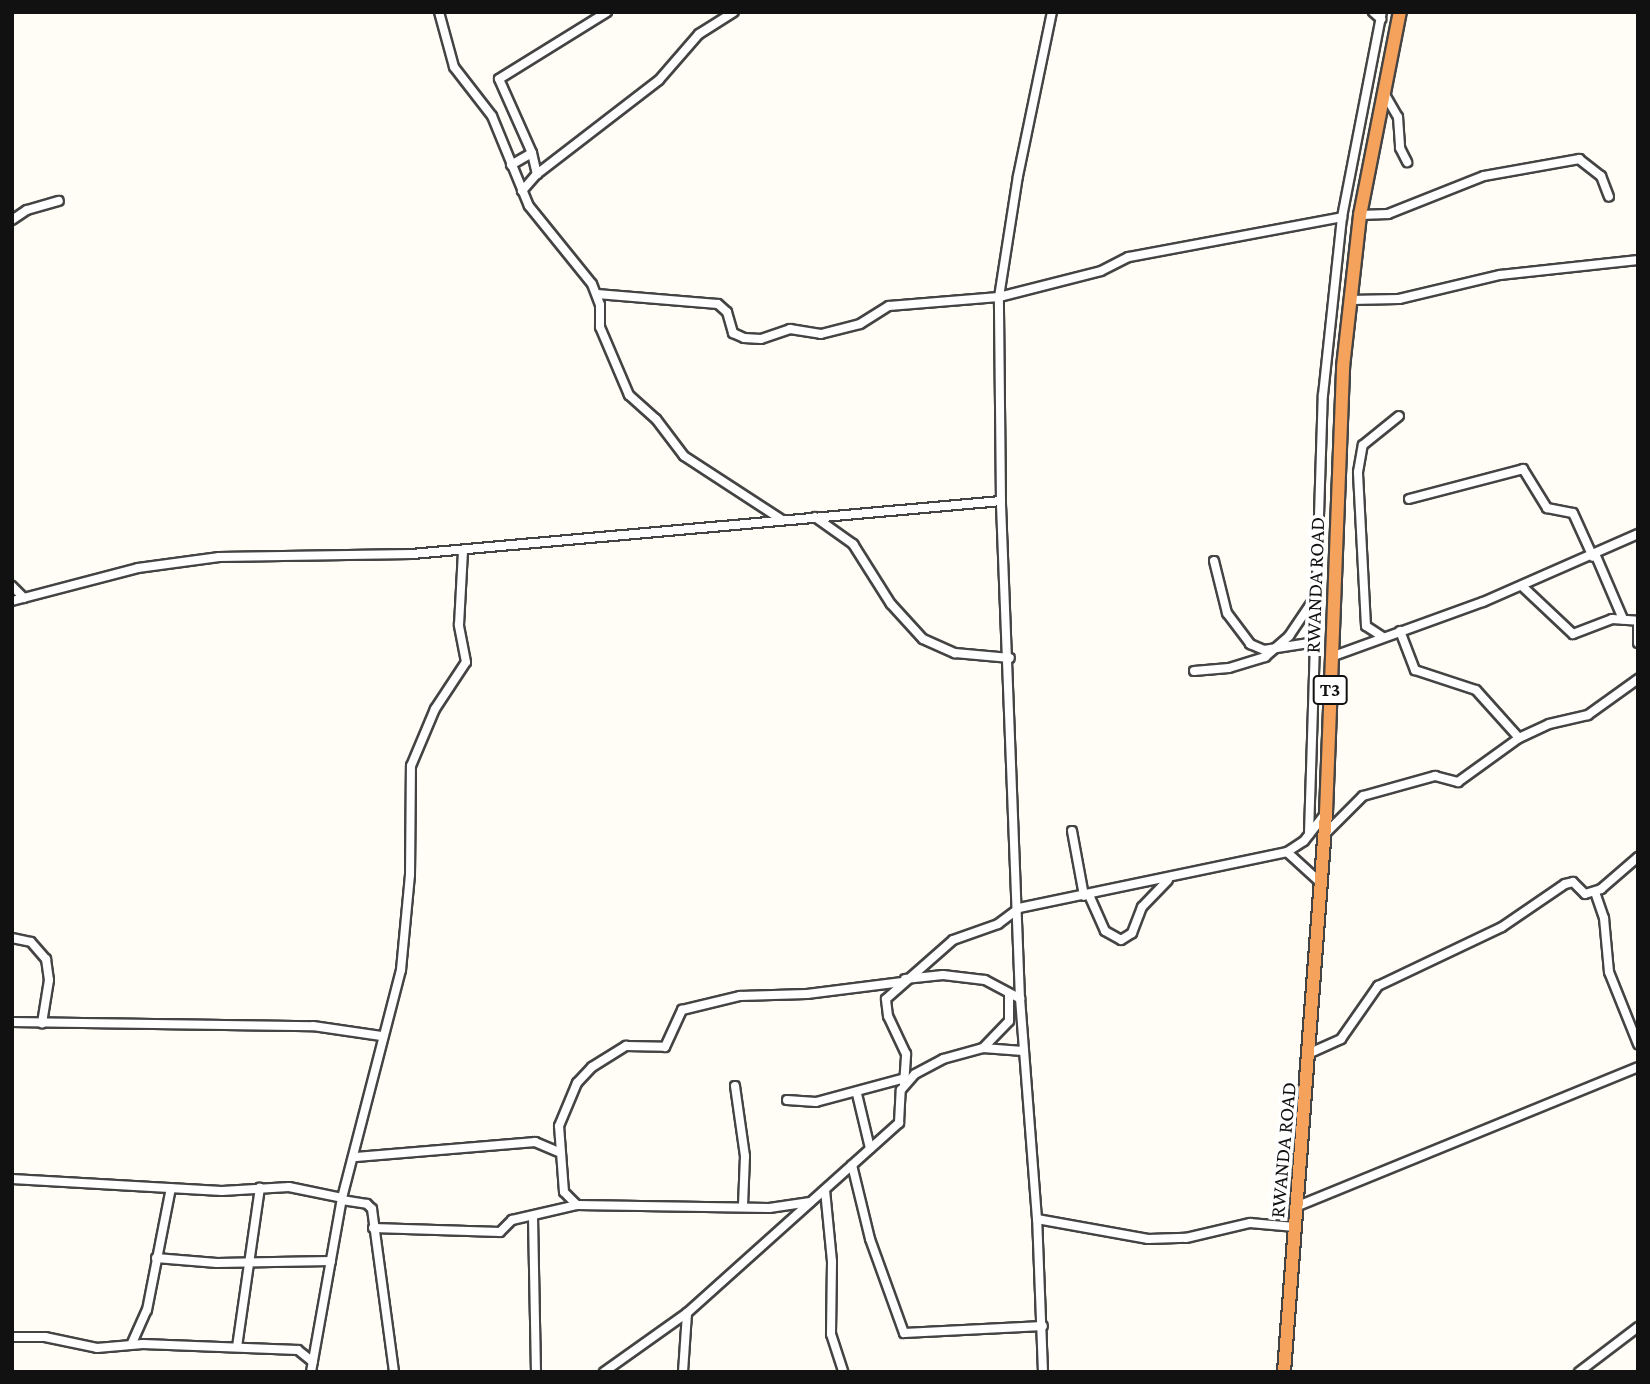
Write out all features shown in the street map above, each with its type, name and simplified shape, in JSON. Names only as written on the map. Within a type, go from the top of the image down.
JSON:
[{"type":"highway","name":"RWANDA ROAD","points":[[1284,1372],[1325,835],[1341,401],[1360,215],[1400,12]]},
{"type":"street","points":[[439,12],[454,67],[491,114],[522,191],[544,230],[590,279],[597,294],[600,327],[629,395],[650,412],[684,456],[782,520]]},
{"type":"street","points":[[537,174],[532,153],[499,79],[607,12]]},
{"type":"street","points":[[522,191],[537,174],[659,80],[699,34],[734,12]]},
{"type":"street","points":[[1043,1372],[1037,1219],[1020,999],[1010,658],[1001,501],[999,297],[1018,176],[1052,12]]},
{"type":"street","points":[[1309,834],[1323,395],[1342,217],[1382,16],[1373,12]]},
{"type":"street","points":[[1384,93],[1398,117],[1401,148],[1407,162]]},
{"type":"street","points":[[511,165],[532,153]]},
{"type":"street","points":[[1360,215],[1388,214],[1484,176],[1579,159],[1596,169],[1609,197]]},
{"type":"street","points":[[12,220],[27,210],[59,201]]},
{"type":"street","points":[[597,294],[712,302],[727,312],[734,334],[754,340],[790,329],[821,334],[860,324],[889,306],[999,297],[1101,271],[1129,257],[1342,217]]},
{"type":"street","points":[[1350,300],[1399,299],[1500,275],[1638,260]]},
{"type":"street","points":[[1383,637],[1366,626],[1357,524],[1358,472],[1363,445],[1399,416]]},
{"type":"street","points":[[1409,499],[1523,469],[1548,508],[1573,513],[1623,619]]},
{"type":"street","points":[[12,601],[138,568],[219,557],[359,557],[463,551],[814,516],[1001,501]]},
{"type":"street","points":[[814,516],[853,544],[891,604],[923,639],[955,653],[1010,658]]},
{"type":"street","points":[[1331,657],[1522,586],[1595,556],[1638,534]]},
{"type":"street","points":[[311,1372],[342,1199],[356,1157],[381,1036],[401,970],[410,875],[411,766],[435,709],[466,662],[459,625],[463,551]]},
{"type":"street","points":[[1214,561],[1237,632],[1264,650],[1315,642]]},
{"type":"street","points":[[12,586],[24,598]]},
{"type":"street","points":[[1522,586],[1573,634],[1623,619],[1638,622],[1638,643]]},
{"type":"street","points":[[1194,671],[1248,665],[1276,649],[1318,594]]},
{"type":"street","points":[[1400,631],[1415,670],[1476,690],[1519,738]]},
{"type":"street","points":[[1325,835],[1363,796],[1435,776],[1458,782],[1519,738],[1549,724],[1588,715],[1638,679]]},
{"type":"street","points":[[604,1372],[687,1313],[899,1123],[898,1102],[904,1082],[904,1046],[886,1007],[886,999],[903,981],[953,940],[998,925],[1019,908],[1168,880],[1236,860],[1287,852],[1309,834],[1326,813]]},
{"type":"street","points":[[1072,831],[1086,896],[1105,931],[1121,940],[1132,933],[1142,908],[1168,880]]},
{"type":"street","points":[[1287,852],[1321,883]]},
{"type":"street","points":[[1310,1053],[1341,1039],[1378,986],[1496,931],[1565,884],[1573,882],[1586,894],[1595,892],[1638,857]]},
{"type":"street","points":[[1595,892],[1604,918],[1609,972],[1638,1044]]},
{"type":"street","points":[[12,938],[31,943],[46,959],[48,980],[41,1023]]},
{"type":"street","points":[[577,1205],[565,1197],[558,1152],[559,1126],[581,1077],[625,1046],[665,1048],[682,1010],[740,996],[807,994],[943,975],[998,983],[1009,996],[1020,999]]},
{"type":"street","points":[[983,1048],[1006,1026],[1009,996]]},
{"type":"street","points":[[12,1022],[313,1026],[381,1036]]},
{"type":"street","points":[[787,1100],[811,1103],[904,1082],[932,1064],[983,1048],[1023,1051]]},
{"type":"street","points":[[1298,1206],[1638,1067]]},
{"type":"street","points":[[736,1086],[745,1156],[743,1206]]},
{"type":"street","points":[[857,1094],[870,1148]]},
{"type":"street","points":[[356,1157],[535,1142],[558,1152]]},
{"type":"street","points":[[852,1165],[870,1239],[904,1333],[1042,1326]]},
{"type":"street","points":[[12,1179],[171,1188],[289,1187],[370,1206],[394,1372]]},
{"type":"street","points":[[132,1343],[147,1310],[171,1188]]},
{"type":"street","points":[[237,1347],[260,1188]]},
{"type":"street","points":[[825,1190],[832,1262],[831,1334],[843,1372]]},
{"type":"street","points":[[373,1228],[500,1232],[510,1221],[577,1205],[781,1208],[810,1202]]},
{"type":"street","points":[[533,1217],[536,1372]]},
{"type":"street","points":[[1037,1219],[1148,1239],[1186,1238],[1250,1223],[1296,1227]]},
{"type":"street","points":[[156,1258],[248,1263],[331,1261]]},
{"type":"street","points":[[683,1372],[687,1313]]},
{"type":"street","points":[[1579,1372],[1638,1327]]},
{"type":"street","points":[[12,1337],[45,1337],[97,1348],[132,1343],[298,1349],[316,1342]]},
{"type":"street","points":[[298,1349],[313,1362]]}]
